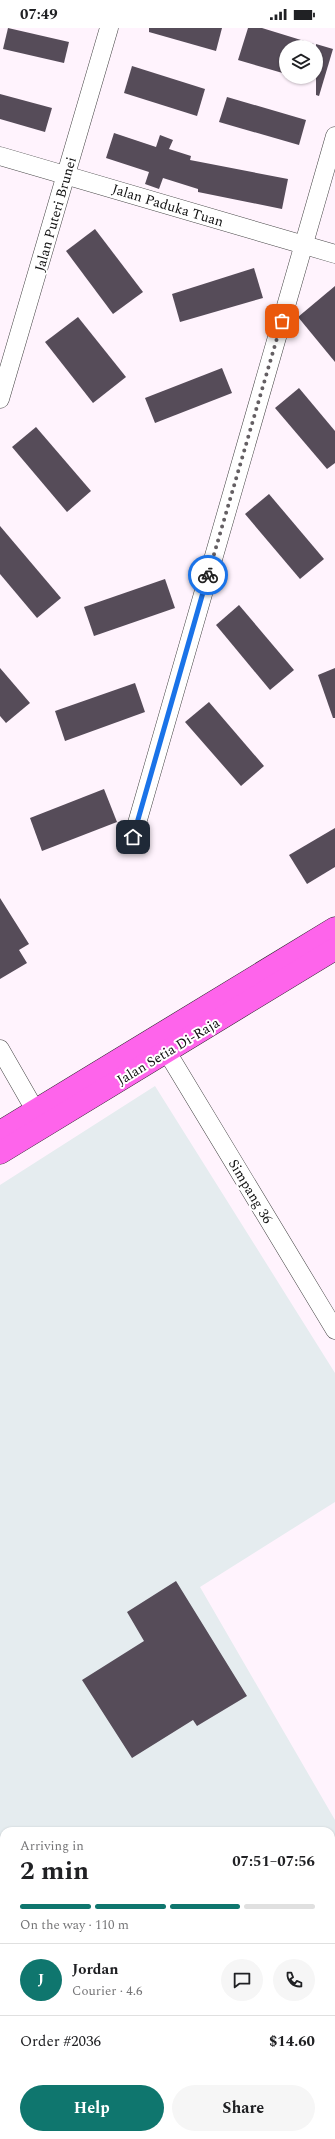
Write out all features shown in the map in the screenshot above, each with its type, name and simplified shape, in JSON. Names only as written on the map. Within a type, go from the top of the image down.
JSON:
[{"type":"main road","name":"Jalan Setia Di-Raja","points":[[0,1132],[335,928]]},
{"type":"main road","name":"Jalan Setia Di-Raja","points":[[0,1153],[335,949]]},
{"type":"street","name":"Jalan Puteri Brunei","points":[[0,399],[109,28]]},
{"type":"street","points":[[133,837],[335,136]]},
{"type":"street","name":"Jalan Paduka Tuan","points":[[0,156],[335,254]]},
{"type":"street","points":[[0,1049],[35,1110]]},
{"type":"street","name":"Simpang 36","points":[[167,1052],[335,1330]]},
{"type":"shaded area","points":[[155,1086],[335,1373],[335,1502],[200,1587],[335,1820],[335,1827],[0,1827],[0,1185]]},
{"type":"building","points":[[8,28],[69,42],[64,63],[3,49]]},
{"type":"building","points":[[149,28],[222,28],[216,51],[149,32]]},
{"type":"building","points":[[248,28],[262,28],[301,40],[279,40],[279,72],[238,60]]},
{"type":"building","points":[[323,46],[333,49],[323,83]]},
{"type":"building","points":[[132,66],[205,89],[197,116],[124,93]]},
{"type":"building","points":[[316,84],[323,84],[319,96],[316,95]]},
{"type":"building","points":[[0,94],[52,108],[45,132],[0,119]]},
{"type":"building","points":[[227,97],[306,120],[299,145],[219,122]]},
{"type":"building","points":[[114,133],[156,147],[160,135],[173,140],[169,149],[191,156],[190,160],[288,179],[282,209],[198,192],[198,189],[163,178],[159,189],[145,184],[149,172],[106,158]]},
{"type":"building","points":[[95,229],[143,292],[113,314],[66,251]]},
{"type":"building","points":[[254,268],[263,298],[180,322],[172,294]]},
{"type":"building","points":[[335,286],[335,362],[298,317]]},
{"type":"building","points":[[78,317],[126,377],[93,403],[45,342]]},
{"type":"building","points":[[222,368],[232,393],[155,423],[145,398]]},
{"type":"building","points":[[299,388],[335,431],[335,463],[327,469],[275,408]]},
{"type":"building","points":[[36,427],[91,491],[67,512],[12,447]]},
{"type":"building","points":[[269,494],[324,559],[300,579],[245,514]]},
{"type":"building","points":[[0,526],[61,598],[37,618],[0,574]]},
{"type":"building","points":[[165,579],[175,608],[94,636],[84,607]]},
{"type":"building","points":[[239,605],[294,670],[270,690],[216,625]]},
{"type":"building","points":[[0,668],[30,703],[6,723],[0,716]]},
{"type":"building","points":[[335,668],[335,718],[333,718],[318,675]]},
{"type":"building","points":[[135,683],[145,712],[65,741],[55,711]]},
{"type":"building","points":[[209,702],[264,766],[241,786],[185,722]]},
{"type":"building","points":[[104,789],[117,822],[42,851],[30,818]]},
{"type":"building","points":[[335,828],[335,867],[307,884],[289,855]]},
{"type":"building","points":[[0,898],[29,944],[19,950],[27,963],[0,979]]},
{"type":"building","points":[[176,1581],[247,1696],[197,1726],[193,1720],[132,1758],[82,1680],[144,1641],[127,1612]]},
{"type":"way so far","points":[[208,575],[282,321]]},
{"type":"route","points":[[133,837],[208,575]]}]
